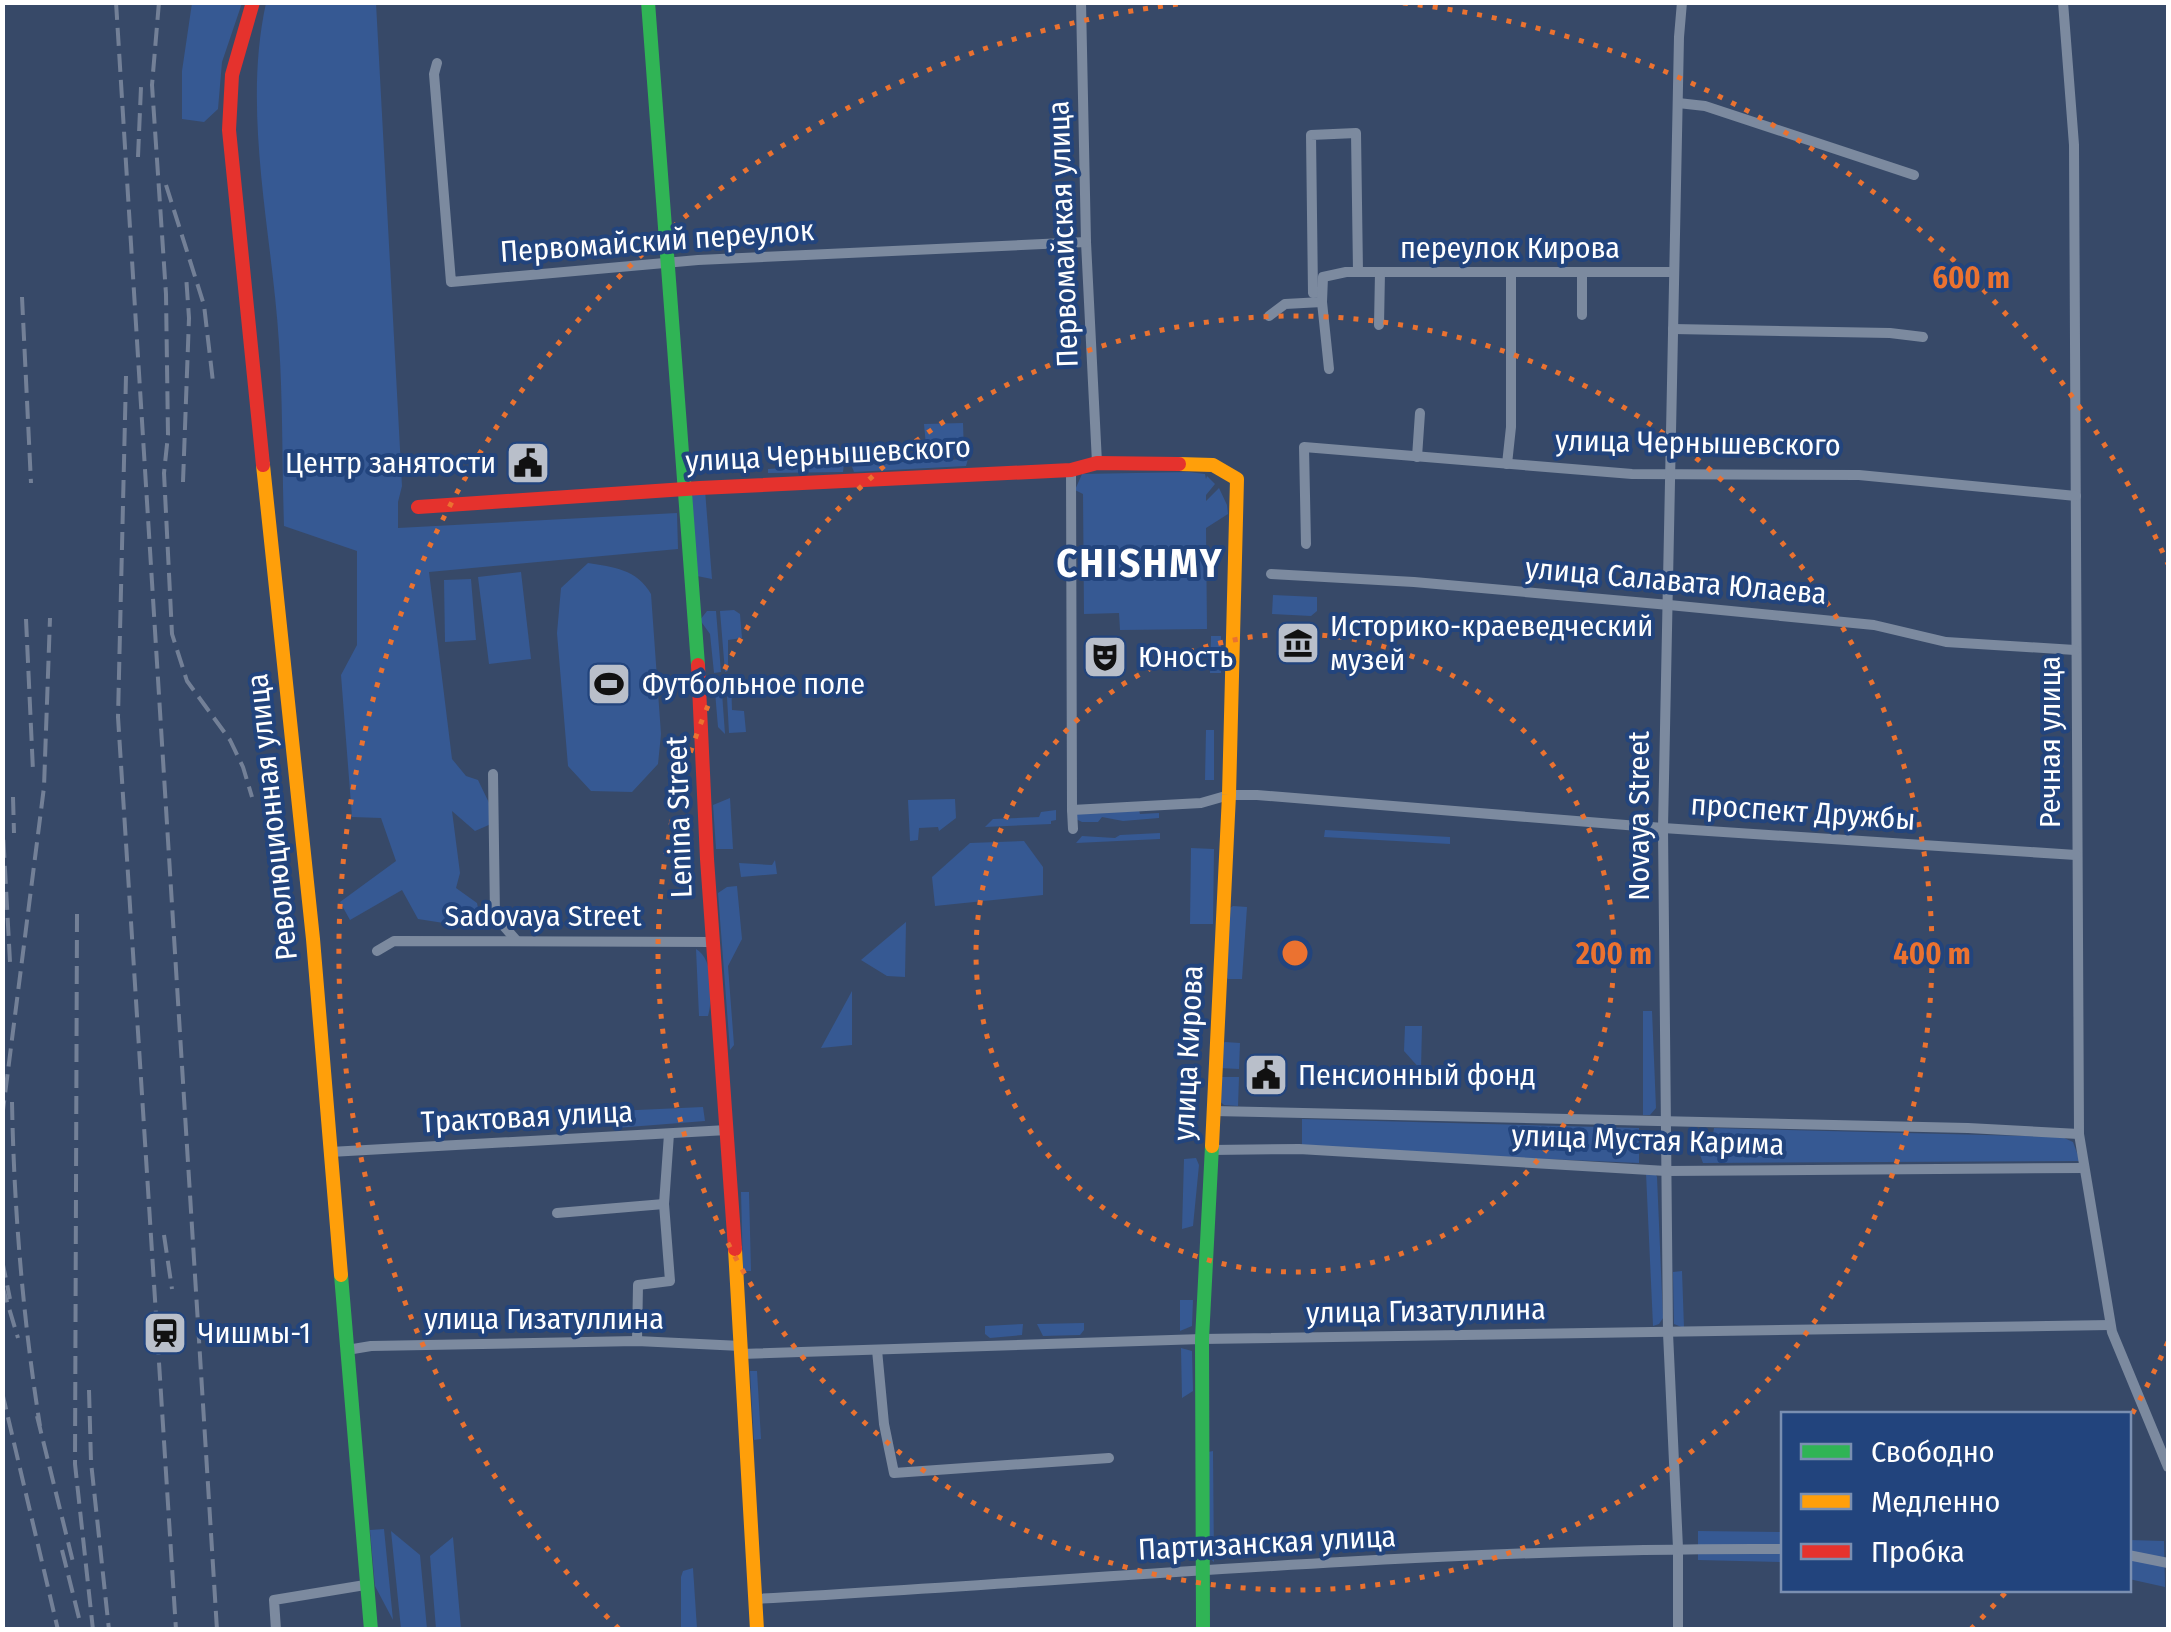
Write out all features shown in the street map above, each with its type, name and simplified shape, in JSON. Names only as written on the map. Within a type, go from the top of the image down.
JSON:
[{"type":"street","name":"Революционная улица","points":[[252,2],[229,83],[230,151],[313,939],[371,1630]]},
{"type":"street","name":"Lenina Street","points":[[648,2],[704,738],[712,942],[757,1630]]},
{"type":"street","name":"Первомайская улица","points":[[1081,2],[1086,242],[1098,463]]},
{"type":"street","name":"Novaya Street","points":[[1678,1630],[1668,1333],[1663,828],[1682,2]]},
{"type":"street","name":"Речная улица","points":[[2063,2],[2074,145],[2078,1134],[2110,1326],[2168,1467]]},
{"type":"street","name":"Первомайский переулок","points":[[437,63],[434,74],[451,282],[668,262],[1086,242]]},
{"type":"street","points":[[1678,102],[1705,106],[1914,175]]},
{"type":"street","points":[[1322,297],[1313,293],[1312,136],[1356,132],[1352,272],[1323,276],[1329,369]]},
{"type":"street","name":"переулок Кирова","points":[[1352,272],[1674,272]]},
{"type":"street","points":[[1379,325],[1380,272]]},
{"type":"street","points":[[1507,464],[1512,397],[1511,273]]},
{"type":"street","points":[[1582,274],[1582,315]]},
{"type":"street","points":[[1269,316],[1286,304],[1322,297]]},
{"type":"street","points":[[1674,329],[1923,337]]},
{"type":"street","points":[[1417,457],[1420,413]]},
{"type":"street","name":"улица Чернышевского","points":[[1306,544],[1304,447],[1670,474],[1858,475],[2076,496]]},
{"type":"street","name":"улица Чернышевского","points":[[418,507],[1071,470],[1098,463],[1212,465],[1237,479]]},
{"type":"street","points":[[1071,470],[1073,829]]},
{"type":"street","name":"улица Кирова","points":[[1204,1630],[1202,1339],[1229,795],[1237,479]]},
{"type":"street","name":"улица Салавата Юлаева","points":[[1272,574],[1414,582],[1874,625],[1946,642],[2075,650]]},
{"type":"street","points":[[493,774],[495,916],[516,941]]},
{"type":"street","name":"проспект Дружбы","points":[[1072,810],[1200,803],[1229,795],[2076,855]]},
{"type":"street","name":"Sadovaya Street","points":[[377,951],[394,941],[712,942]]},
{"type":"street","name":"улица Мустая Карима","points":[[1213,1111],[1968,1128],[2078,1134]]},
{"type":"street","name":"Трактовая улица","points":[[330,1152],[727,1130]]},
{"type":"street","points":[[637,1342],[638,1285],[670,1281],[664,1204],[669,1134]]},
{"type":"street","name":"улица Мустая Карима","points":[[1211,1150],[1336,1151],[1666,1171],[2084,1168]]},
{"type":"street","points":[[557,1212],[664,1204]]},
{"type":"street","name":"улица Гизатуллина","points":[[347,1350],[371,1346],[637,1342],[741,1350],[878,1350],[1202,1339],[2110,1326]]},
{"type":"street","points":[[878,1350],[884,1424],[894,1473],[1109,1458]]},
{"type":"street","name":"Партизанская улица","points":[[754,1599],[1203,1570],[1678,1548],[1781,1548]]},
{"type":"street","points":[[2131,1554],[2167,1560]]},
{"type":"street","points":[[276,1630],[274,1600],[365,1585]]},
{"type":"shaded area","points":[[192,3],[242,3],[222,62],[218,109],[204,122],[182,119],[182,71]]},
{"type":"shaded area","points":[[266,3],[376,3],[402,486],[398,528],[677,513],[678,549],[429,572],[452,759],[466,776],[478,780],[491,807],[491,824],[475,831],[452,811],[460,873],[456,888],[477,903],[482,929],[418,919],[402,890],[350,920],[340,902],[396,861],[381,818],[352,817],[341,675],[357,645],[357,551],[284,526],[279,343],[258,129],[259,45]]},
{"type":"shaded area","points":[[963,423],[964,455],[927,457],[924,424]]},
{"type":"shaded area","points":[[968,459],[966,466],[854,472],[851,464]]},
{"type":"shaded area","points":[[844,464],[843,472],[768,473],[768,469]]},
{"type":"shaded area","points":[[1082,474],[1205,474],[1215,484],[1206,501],[1219,488],[1227,505],[1228,514],[1206,528],[1207,629],[1120,630],[1119,613],[1084,614],[1083,494],[1075,490]]},
{"type":"shaded area","points":[[705,490],[712,579],[697,576],[691,496]]},
{"type":"shaded area","name":"Футбольное поле","points":[[588,563],[632,574],[651,594],[661,734],[658,764],[632,792],[591,791],[568,766],[557,633],[561,588]]},
{"type":"shaded area","points":[[521,572],[531,659],[489,664],[478,577]]},
{"type":"shaded area","points":[[471,579],[476,640],[445,642],[444,580]]},
{"type":"shaded area","points":[[1273,595],[1317,597],[1317,611],[1311,616],[1272,614]]},
{"type":"shaded area","points":[[734,610],[740,614],[742,638],[728,640],[725,672],[720,611]]},
{"type":"shaded area","points":[[707,611],[716,611],[721,672],[714,673],[710,634],[700,620]]},
{"type":"shaded area","points":[[1211,636],[1221,636],[1221,673],[1210,673]]},
{"type":"shaded area","points":[[721,679],[725,734],[718,727],[714,680]]},
{"type":"shaded area","points":[[726,679],[731,679],[732,710],[744,711],[746,732],[729,733]]},
{"type":"shaded area","points":[[1206,730],[1214,730],[1214,780],[1205,780]]},
{"type":"shaded area","points":[[730,798],[733,849],[716,849],[713,805]]},
{"type":"shaded area","points":[[955,799],[956,818],[939,831],[938,827],[919,828],[918,840],[910,841],[908,800]]},
{"type":"shaded area","points":[[1056,810],[1056,820],[1051,824],[985,827],[993,819],[1039,817],[1041,812]]},
{"type":"shaded area","points":[[1076,810],[1139,810],[1140,814],[1159,813],[1159,818],[1123,821],[1102,817],[1098,822],[1082,822],[1076,819]]},
{"type":"shaded area","points":[[1325,830],[1450,837],[1450,844],[1324,837]]},
{"type":"shaded area","points":[[1160,833],[1160,839],[1076,843],[1082,836],[1115,838]]},
{"type":"shaded area","points":[[1024,841],[1043,867],[1043,895],[935,906],[932,877],[970,843]]},
{"type":"shaded area","points":[[1191,848],[1214,849],[1213,924],[1190,924]]},
{"type":"shaded area","points":[[775,860],[777,874],[741,877],[739,863],[772,865]]},
{"type":"shaded area","points":[[737,886],[742,939],[728,966],[734,1045],[730,1050],[718,893]]},
{"type":"shaded area","points":[[1233,906],[1247,907],[1242,979],[1228,979],[1224,975],[1227,910]]},
{"type":"shaded area","points":[[906,922],[905,977],[887,976],[861,960]]},
{"type":"shaded area","points":[[696,949],[709,970],[708,1016],[699,1016]]},
{"type":"shaded area","points":[[852,991],[852,1045],[821,1048]]},
{"type":"shaded area","points":[[1643,1011],[1652,1011],[1656,1108],[1650,1115],[1643,1115]]},
{"type":"shaded area","points":[[1405,1026],[1422,1026],[1421,1070],[1404,1051]]},
{"type":"shaded area","points":[[1240,1043],[1239,1069],[1219,1068],[1221,1044]]},
{"type":"shaded area","points":[[1218,1077],[1239,1077],[1238,1106],[1224,1105],[1218,1100]]},
{"type":"shaded area","points":[[703,1107],[705,1121],[616,1128],[615,1111]]},
{"type":"shaded area","points":[[1302,1119],[1639,1128],[1639,1163],[1302,1148]]},
{"type":"shaded area","points":[[1714,1128],[2062,1137],[2073,1142],[2080,1161],[1703,1163],[1699,1152],[1710,1151]]},
{"type":"shaded area","points":[[1196,1158],[1199,1165],[1193,1226],[1182,1229],[1184,1159]]},
{"type":"shaded area","points":[[1646,1173],[1655,1173],[1657,1177],[1663,1318],[1653,1326]]},
{"type":"shaded area","points":[[741,1192],[749,1192],[751,1271],[743,1271]]},
{"type":"shaded area","points":[[1682,1271],[1684,1328],[1674,1324],[1673,1272]]},
{"type":"shaded area","points":[[1180,1300],[1193,1300],[1192,1326],[1180,1331]]},
{"type":"shaded area","points":[[1084,1323],[1080,1335],[1043,1336],[1037,1324]]},
{"type":"shaded area","points":[[1023,1324],[1022,1335],[990,1338],[985,1334],[985,1326]]},
{"type":"shaded area","points":[[1181,1348],[1192,1351],[1193,1391],[1182,1398]]},
{"type":"shaded area","points":[[750,1371],[757,1371],[761,1439],[754,1440]]},
{"type":"shaded area","points":[[1213,1451],[1214,1562],[1208,1557],[1208,1452]]},
{"type":"shaded area","points":[[384,1529],[393,1620],[375,1586],[370,1530]]},
{"type":"shaded area","points":[[391,1531],[420,1555],[427,1629],[401,1629]]},
{"type":"shaded area","points":[[1698,1531],[1781,1532],[1781,1562],[1698,1560]]},
{"type":"shaded area","points":[[453,1537],[461,1629],[436,1629],[430,1556]]},
{"type":"shaded area","points":[[2131,1540],[2164,1541],[2165,1587],[2131,1579]]},
{"type":"shaded area","points":[[693,1568],[697,1629],[681,1629],[681,1577],[683,1571]]},
{"type":"railway","points":[[116,2],[217,1630]]},
{"type":"railway","points":[[159,2],[152,85],[166,294],[168,435],[164,473],[172,634],[187,681],[230,740],[252,797]]},
{"type":"railway","points":[[138,157],[141,87]]},
{"type":"railway","points":[[166,185],[204,305],[213,382]]},
{"type":"railway","points":[[183,482],[189,318],[186,275]]},
{"type":"railway","points":[[22,297],[31,483]]},
{"type":"railway","points":[[126,376],[118,717],[176,1630]]},
{"type":"railway","points":[[2,1118],[44,787],[50,618]]},
{"type":"railway","points":[[26,619],[33,771]]},
{"type":"railway","points":[[13,797],[14,833]]},
{"type":"railway","points":[[2,814],[10,962]]},
{"type":"railway","points":[[77,914],[75,1464],[93,1630]]},
{"type":"railway","points":[[12,1102],[20,1264],[40,1426]]},
{"type":"railway","points":[[164,1235],[172,1289]]},
{"type":"railway","points":[[2,1260],[10,1299]]},
{"type":"railway","points":[[2,1285],[18,1338]]},
{"type":"railway","points":[[89,1390],[91,1462],[109,1630]]},
{"type":"railway","points":[[2,1392],[58,1630]]},
{"type":"railway","points":[[37,1416],[73,1562]]},
{"type":"railway","points":[[62,1550],[79,1618]]},
{"type":"traffic: fast","points":[[648,2],[698,665]]},
{"type":"traffic: fast","points":[[1203,1630],[1202,1339],[1212,1146]]},
{"type":"traffic: fast","points":[[341,1275],[371,1630]]},
{"type":"traffic: slow","points":[[1179,464],[1213,465],[1237,479],[1229,795],[1212,1146]]},
{"type":"traffic: slow","points":[[263,465],[313,939],[341,1275]]},
{"type":"traffic: slow","points":[[735,1249],[757,1630]]},
{"type":"traffic: jam","points":[[253,2],[232,75],[229,130],[263,465]]},
{"type":"traffic: jam","points":[[418,507],[700,488],[1071,470],[1097,463],[1179,464]]},
{"type":"traffic: jam","points":[[698,665],[707,859],[735,1249]]},
{"type":"place","name":"Центр занятости","points":[[528,463]]},
{"type":"place","name":"Историко-краеведческий музей","points":[[1298,643]]},
{"type":"place","name":"Юность","points":[[1105,657]]},
{"type":"place","name":"Футбольное поле","points":[[609,684]]},
{"type":"place","name":"Пенсионный фонд","points":[[1266,1075]]},
{"type":"place","name":"Чишмы-1","points":[[165,1333]]},
{"type":"district","name":"CHISHMY","points":[[1140,563]]}]
